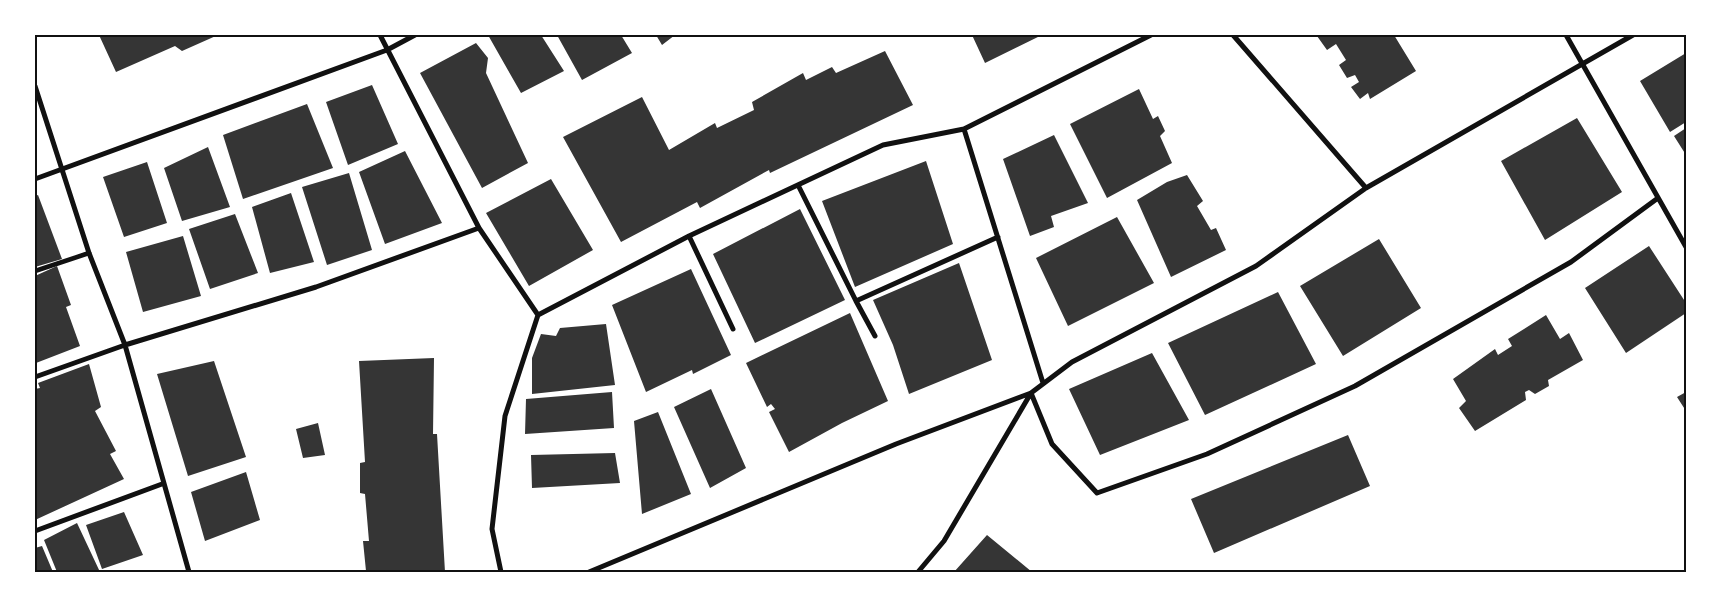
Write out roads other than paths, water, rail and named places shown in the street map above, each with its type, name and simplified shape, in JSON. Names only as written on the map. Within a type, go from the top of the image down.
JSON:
[{"type":"street","points":[[380,35],[479,228],[538,315]]},
{"type":"street","points":[[35,179],[387,50],[416,35]]},
{"type":"street","points":[[501,572],[492,529],[505,416],[538,315],[689,236],[883,145],[964,129],[1151,35]]},
{"type":"street","points":[[1233,35],[1366,188]]},
{"type":"street","points":[[1566,35],[1686,247]]},
{"type":"street","points":[[590,572],[896,444],[1031,392],[1072,362],[1256,266],[1366,188],[1582,62],[1633,35]]},
{"type":"street","points":[[35,86],[89,253],[125,345],[162,484],[188,572]]},
{"type":"street","points":[[964,129],[1043,383]]},
{"type":"street","points":[[798,184],[876,336]]},
{"type":"street","points":[[1031,392],[1052,444],[1097,493],[1206,454],[1355,386],[1572,262],[1658,198]]},
{"type":"street","points":[[35,377],[125,345],[316,287],[479,228]]},
{"type":"street","points":[[689,236],[733,329]]},
{"type":"street","points":[[856,300],[998,237]]},
{"type":"street","points":[[35,271],[89,253]]},
{"type":"street","points":[[918,572],[944,541],[1031,392]]},
{"type":"street","points":[[35,531],[162,484]]}]
